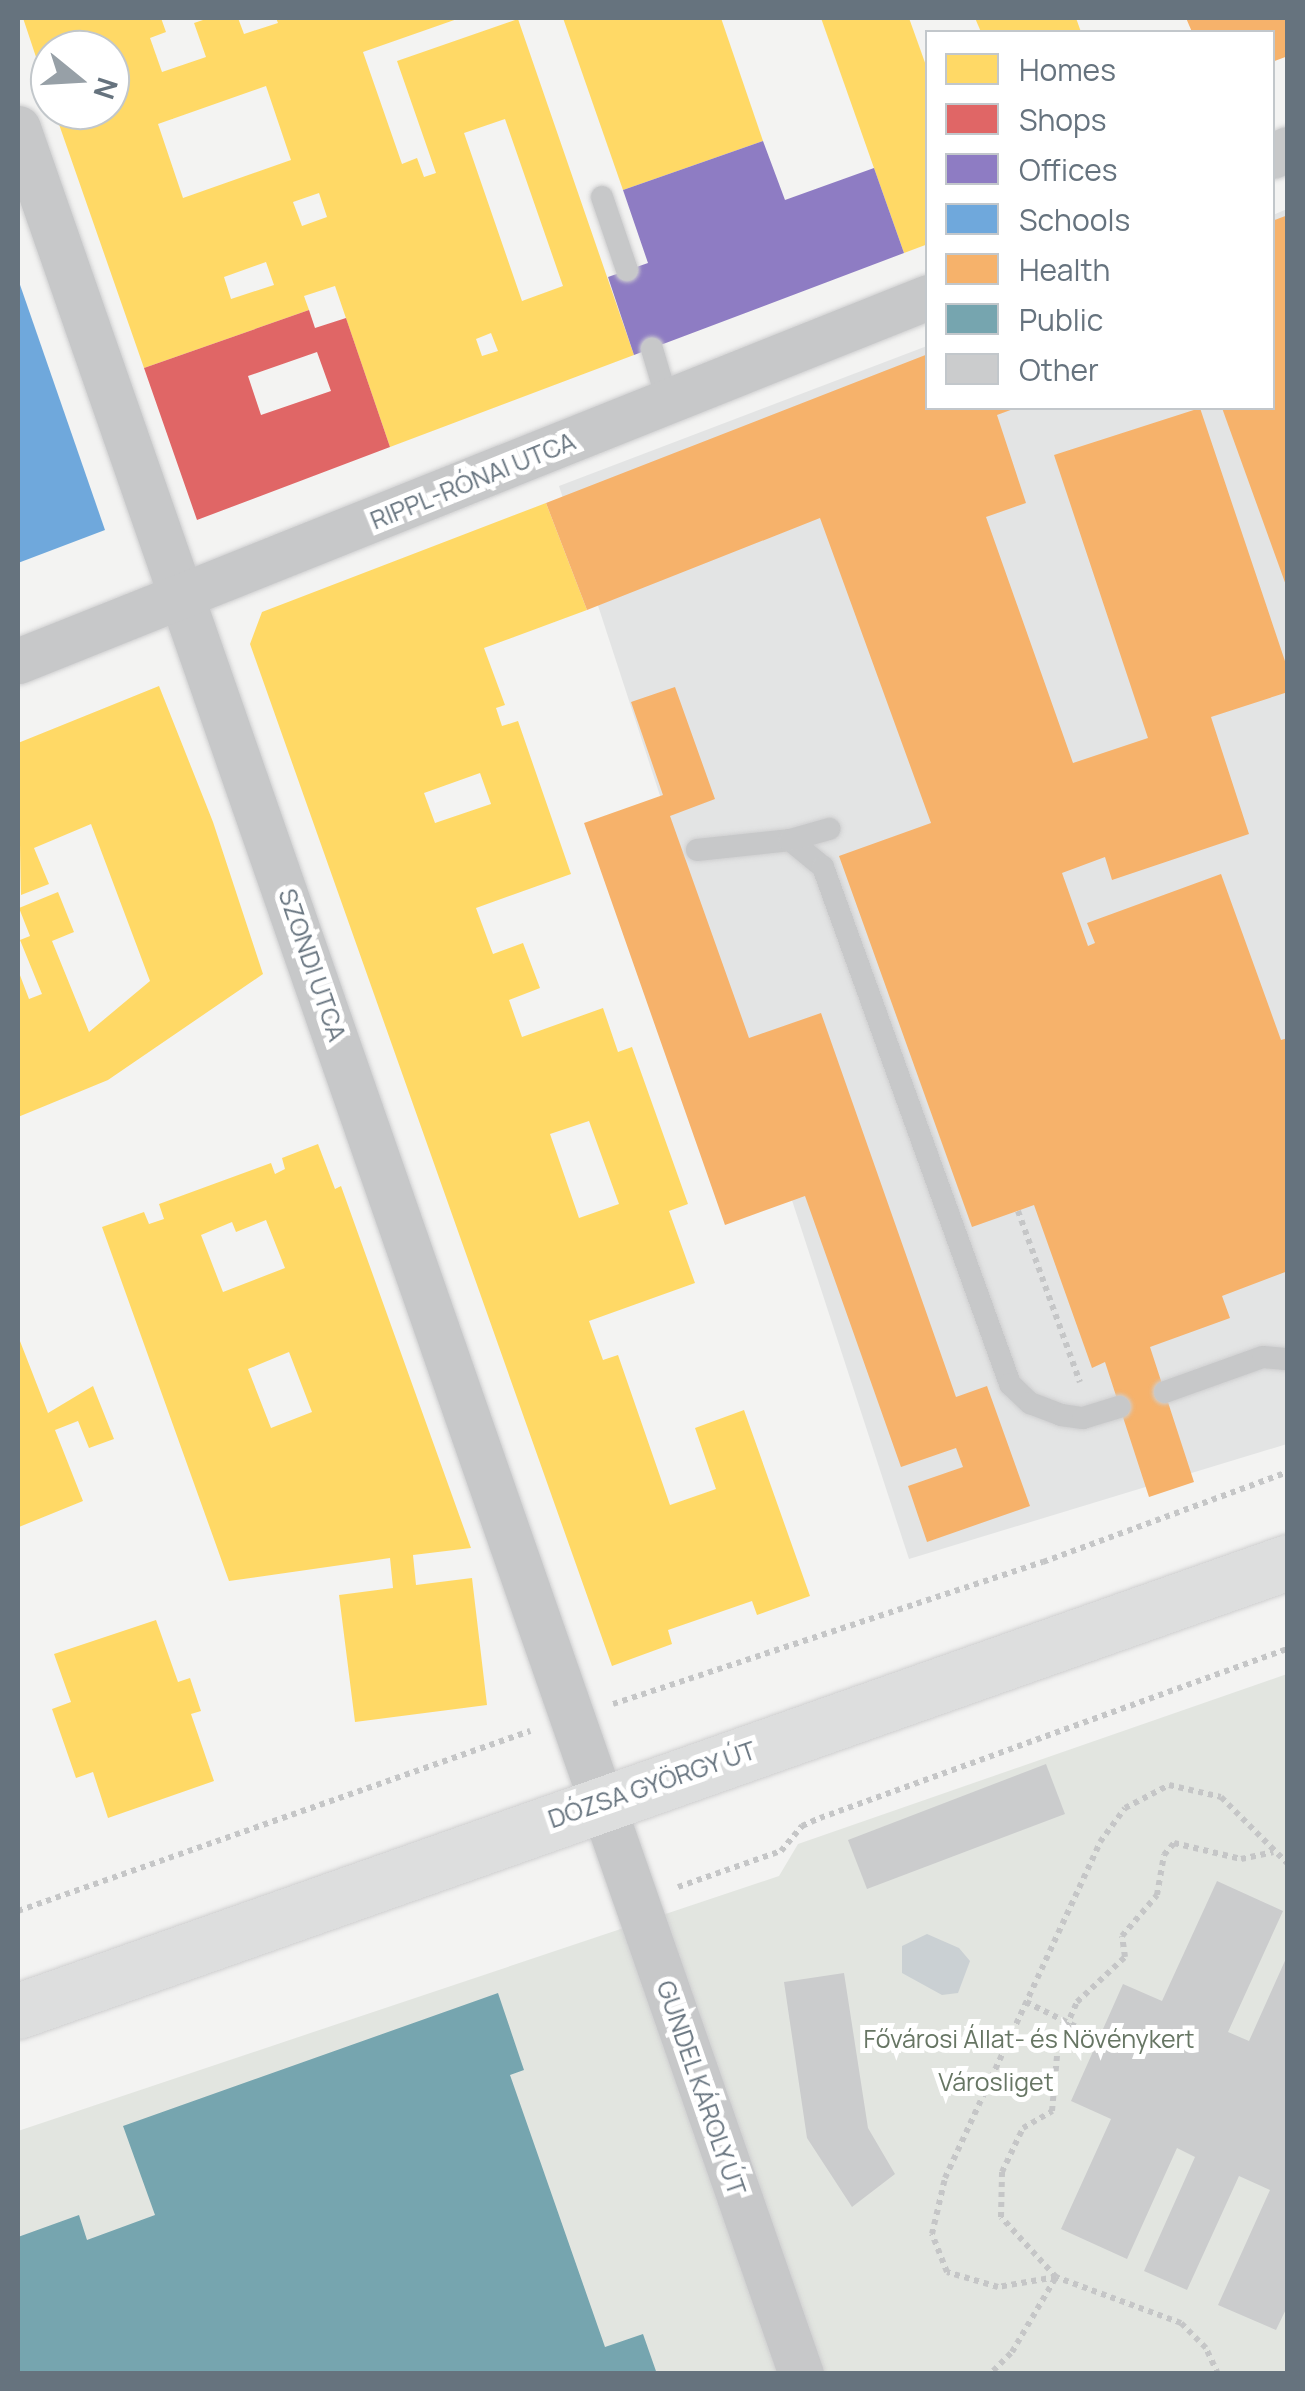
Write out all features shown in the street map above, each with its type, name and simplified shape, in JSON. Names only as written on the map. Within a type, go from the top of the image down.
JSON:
[{"type":"main road","name":"DÓZSA GYÖRGY ÚT","points":[[18,2011],[1288,1562]]},
{"type":"street","name":"SZONDI UTCA","points":[[18,128],[604,1802]]},
{"type":"street","name":"RIPPL-RÓNAI UTCA","points":[[18,661],[925,298]]},
{"type":"street","name":"GUNDEL KÁROLY ÚT","points":[[604,1802],[800,2374]]},
{"type":"lane","points":[[602,197],[627,270]]},
{"type":"lane","points":[[652,349],[668,403]]},
{"type":"lane","points":[[697,850],[790,840],[829,829]]},
{"type":"lane","points":[[790,840],[823,867],[1010,1384],[1030,1404],[1062,1415],[1083,1418],[1120,1407]]},
{"type":"lane","points":[[1165,1392],[1263,1357],[1288,1358]]},
{"type":"path","points":[[1018,1211],[1084,1394]]},
{"type":"path","points":[[18,1911],[576,1715],[1026,1568],[1288,1472]]},
{"type":"path","points":[[636,1902],[781,1851],[802,1826],[820,1818],[1288,1649]]},
{"type":"path","points":[[1056,2277],[998,2287],[946,2272],[932,2234],[945,2178],[1100,1842],[1125,1808],[1169,1785],[1221,1796],[1288,1864]]},
{"type":"path","points":[[1218,2374],[1206,2348],[1181,2322],[1056,2277],[1000,2218],[1002,2172],[1023,2128],[1052,2111],[1058,2045],[1068,2021],[1077,2002],[1125,1957],[1122,1936],[1158,1895],[1164,1855],[1174,1842],[1241,1859],[1275,1852]]},
{"type":"path","points":[[1026,2002],[1100,2038]]},
{"type":"path","points":[[993,2371],[1012,2352],[1056,2277]]},
{"type":"shaded area","points":[[1287,209],[1287,1444],[909,1559],[559,486],[925,347],[925,410],[1275,410],[1275,214]]},
{"type":"shaded area","points":[[927,1934],[959,1948],[970,1961],[958,1993],[942,1995],[902,1973],[902,1946]]},
{"type":"green space","name":"Városliget","points":[[1287,1674],[1287,2373],[18,2373],[18,2131],[779,1876],[798,1844]]},
{"type":"building: Homes","points":[[23,18],[161,18],[166,32],[150,38],[162,72],[206,57],[194,23],[209,18],[238,18],[244,34],[278,23],[276,18],[460,18],[363,52],[402,164],[417,158],[424,177],[436,173],[397,61],[518,19],[634,355],[390,447],[335,286],[304,296],[309,310],[144,368],[61,130],[130,130],[130,30],[30,30],[30,39]],"holes":[[[266,86],[291,160],[183,198],[158,124]],[[505,119],[563,286],[522,301],[464,133]],[[319,193],[327,217],[302,226],[293,202]],[[266,262],[274,285],[231,299],[224,277]],[[491,333],[498,351],[482,356],[476,339]]]},
{"type":"building: Homes","points":[[563,18],[721,18],[763,141],[623,190]]},
{"type":"building: Homes","points":[[821,18],[909,18],[925,63],[925,245],[904,253]]},
{"type":"building: Homes","points":[[975,18],[1076,18],[1080,30],[980,30]]},
{"type":"building: Homes","points":[[546,503],[587,610],[484,648],[505,705],[496,708],[502,726],[518,721],[571,874],[476,908],[493,954],[523,943],[540,988],[509,1000],[522,1037],[603,1008],[618,1052],[632,1047],[688,1204],[669,1211],[695,1283],[589,1321],[603,1360],[618,1355],[670,1505],[716,1489],[695,1428],[744,1410],[810,1596],[757,1615],[752,1601],[668,1630],[672,1644],[612,1666],[250,644],[262,612]],"holes":[[[480,773],[491,804],[435,823],[424,793]],[[589,1121],[619,1204],[579,1218],[550,1134]]]},
{"type":"building: Homes","points":[[159,686],[213,822],[263,974],[108,1080],[18,1117],[18,970],[29,999],[42,994],[20,940],[30,936],[19,908],[58,892],[74,932],[52,941],[89,1032],[150,981],[91,824],[34,848],[49,884],[21,895],[18,743]]},
{"type":"building: Homes","points":[[318,1144],[335,1189],[341,1186],[471,1548],[413,1555],[416,1585],[472,1578],[487,1705],[355,1722],[339,1595],[393,1588],[390,1558],[229,1581],[102,1227],[144,1212],[149,1224],[164,1219],[159,1204],[271,1163],[275,1174],[285,1169],[282,1158]],"holes":[[[266,1220],[285,1268],[223,1292],[201,1235],[232,1222],[236,1232]],[[289,1352],[312,1412],[271,1428],[248,1369]]]},
{"type":"building: Homes","points":[[18,1336],[48,1413],[93,1386],[114,1439],[89,1448],[78,1421],[55,1430],[83,1501],[19,1527]]},
{"type":"building: Homes","points":[[156,1620],[178,1682],[190,1678],[201,1711],[191,1714],[214,1781],[108,1818],[93,1772],[76,1778],[52,1709],[71,1702],[54,1654]]},
{"type":"building: Shops","points":[[309,310],[315,328],[346,318],[390,447],[197,520],[144,368]],"holes":[[[317,352],[331,391],[261,415],[248,376]]]},
{"type":"building: Offices","points":[[763,141],[785,200],[874,168],[904,253],[634,355],[608,277],[648,263],[623,190]]},
{"type":"building: Schools","points":[[18,279],[105,530],[18,563]]},
{"type":"building: Health","points":[[1186,18],[1288,18],[1288,56],[1275,61],[1275,30],[1191,30]]},
{"type":"building: Health","points":[[1288,215],[1288,588],[1223,410],[1275,410],[1275,220]]},
{"type":"building: Health","points":[[925,355],[925,410],[1011,410],[997,415],[1026,503],[986,517],[1073,763],[1148,738],[1054,455],[1201,410],[1288,670],[1288,692],[1211,717],[1249,834],[1112,880],[1105,857],[1062,873],[1088,946],[1095,943],[1087,923],[1221,874],[1281,1040],[1288,1038],[1288,1271],[1222,1296],[1230,1318],[1150,1347],[1194,1482],[1149,1497],[1105,1362],[1092,1368],[1034,1205],[972,1227],[839,856],[931,823],[820,518],[587,610],[546,503]]},
{"type":"building: Health","points":[[675,687],[715,799],[670,816],[749,1038],[821,1013],[956,1397],[987,1386],[1030,1506],[927,1542],[908,1486],[963,1467],[956,1448],[901,1467],[805,1196],[725,1225],[584,823],[663,795],[631,702]]},
{"type":"building: Public","points":[[498,1993],[524,2070],[510,2075],[605,2347],[643,2334],[657,2374],[18,2374],[18,2237],[79,2215],[87,2240],[155,2215],[123,2126]]},
{"type":"building: Other","points":[[1046,1764],[1065,1814],[867,1889],[848,1840]]},
{"type":"building: Other","points":[[1217,1881],[1283,1911],[1228,2032],[1249,2041],[1288,1954],[1288,2305],[1276,2330],[1218,2305],[1270,2190],[1239,2176],[1187,2290],[1144,2271],[1195,2157],[1177,2148],[1127,2259],[1061,2229],[1111,2119],[1071,2101],[1123,1984],[1162,2001]]},
{"type":"building: Other","points":[[844,1973],[868,2128],[895,2174],[852,2207],[807,2138],[784,1982]]},
{"type":"park label","name":"Fővárosi Állat- és Növénykert","points":[[1029,2039]]}]
